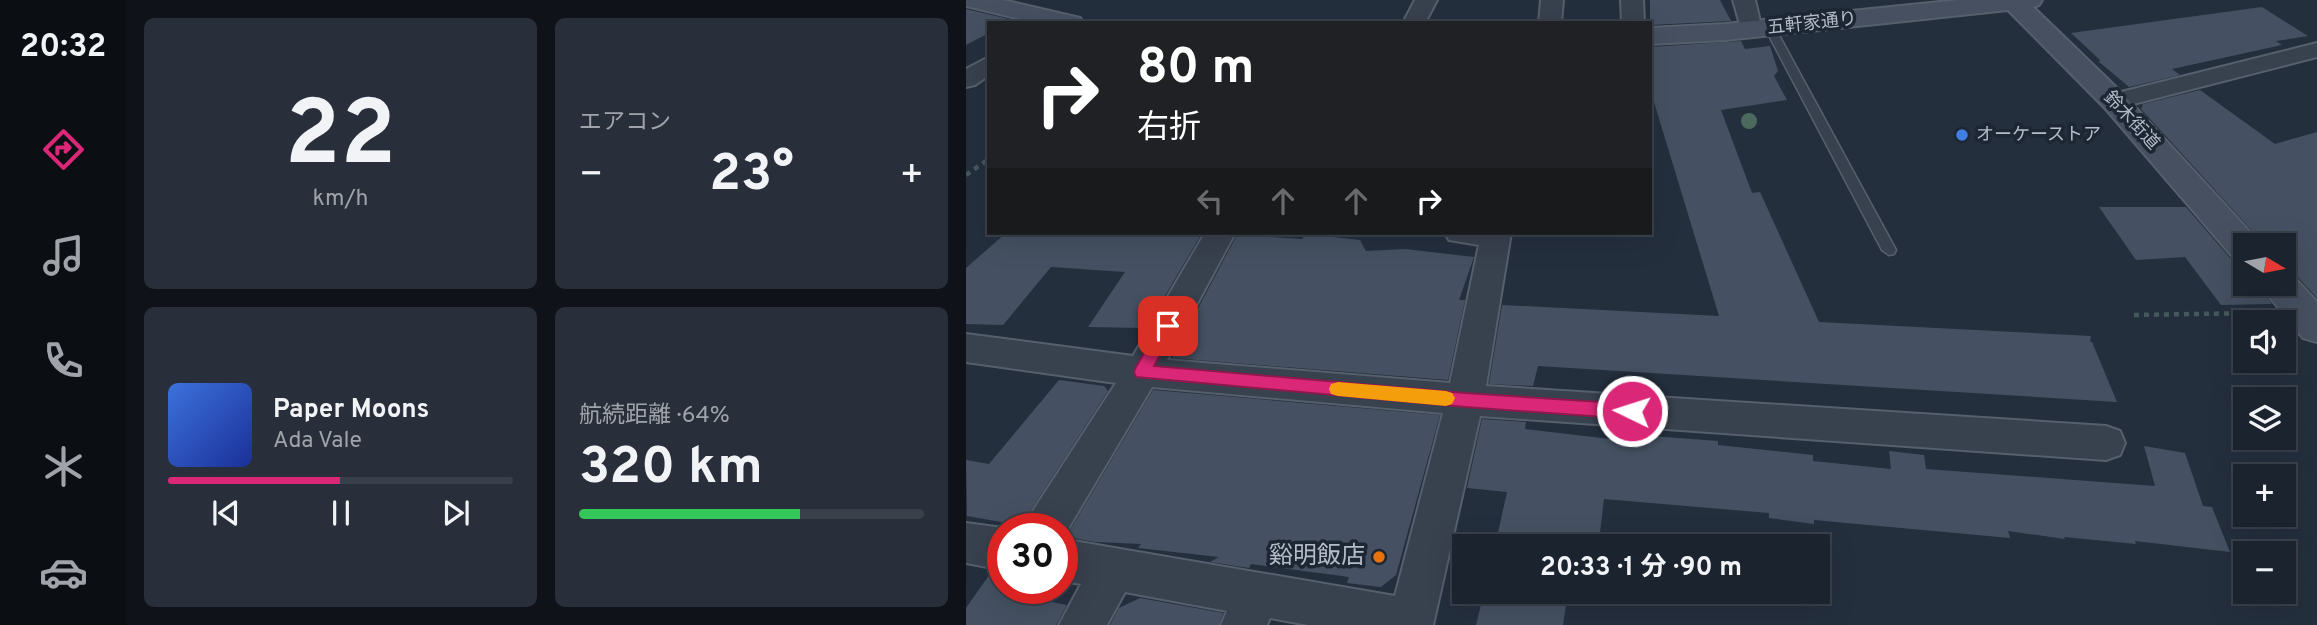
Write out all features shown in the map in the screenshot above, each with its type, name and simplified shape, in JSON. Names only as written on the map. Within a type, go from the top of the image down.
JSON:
[{"type":"street","points":[[970,0],[1056,21]]},
{"type":"street","points":[[1415,21],[1426,0]]},
{"type":"street","points":[[1550,21],[1552,0]]},
{"type":"street","points":[[1632,0],[1633,21]]},
{"type":"street","points":[[1744,0],[1760,29]]},
{"type":"street","name":"五軒家通り","points":[[1652,36],[2029,10]]},
{"type":"street","name":"鈴木街道","points":[[2029,10],[2233,234]]},
{"type":"street","points":[[2114,101],[2229,77],[2317,50]]},
{"type":"street","points":[[966,80],[987,65]]},
{"type":"street","points":[[1055,513],[1142,372],[1219,235]]},
{"type":"street","points":[[1078,562],[1114,569],[1251,610],[1411,623],[1465,400],[1496,235]]},
{"type":"street","points":[[2289,296],[2310,319]]},
{"type":"street","points":[[966,348],[1142,372],[1465,400],[2106,443]]},
{"type":"street","points":[[966,543],[987,546]]},
{"type":"street","points":[[1082,625],[1114,569]]},
{"type":"lane","points":[[1760,29],[1889,250]]},
{"type":"path","points":[[966,175],[987,160]]},
{"type":"path","points":[[2134,315],[2310,319]]},
{"type":"building","points":[[1650,0],[1720,0],[1731,21],[1652,25]]},
{"type":"building","points":[[2262,7],[2308,36],[2276,41],[2282,45],[2172,69],[2180,75],[2129,87],[2071,33]]},
{"type":"building","points":[[966,9],[1013,20],[987,21],[987,34],[966,45]]},
{"type":"building","points":[[1741,41],[1745,49],[1770,46],[1778,71],[1774,76],[1787,100],[1721,110],[1752,193],[1760,192],[1819,322],[2091,336],[2090,342],[2117,402],[1538,366],[1533,386],[1489,384],[1502,305],[1719,316],[1652,96],[1652,47]]},
{"type":"building","points":[[2200,90],[2275,144],[2317,132],[2317,298],[2296,275],[2296,233],[2254,233],[2141,109],[2143,104]]},
{"type":"building","points":[[2099,207],[2186,207],[2233,259],[2233,296],[2266,296],[2272,304],[2221,305],[2185,257],[2136,260]]},
{"type":"building","points":[[1004,235],[1201,235],[1146,328],[1088,327],[1125,272],[1051,267],[1003,325],[966,324],[966,268]]},
{"type":"building","points":[[1237,235],[1302,239],[1305,235],[1315,235],[1360,240],[1366,251],[1405,249],[1474,257],[1459,300],[1465,300],[1448,380],[1172,358],[1192,329],[1187,329]]},
{"type":"building","points":[[1059,380],[1104,386],[1108,391],[1029,513],[987,513],[987,520],[967,516],[966,460],[989,464]]},
{"type":"building","points":[[1153,390],[1440,415],[1396,575],[1381,587],[1347,583],[1349,577],[1251,564],[1249,568],[1210,562],[1219,557],[1138,548],[1141,544],[1078,539],[1078,517]]},
{"type":"building","points":[[1482,419],[1526,422],[1525,429],[1610,439],[1611,433],[1718,441],[1718,445],[1813,455],[1813,461],[1891,469],[1889,451],[1924,455],[1926,469],[2155,486],[2144,446],[2185,453],[2203,506],[2212,507],[2230,552],[2135,541],[2136,544],[2064,537],[2065,539],[2008,531],[2010,538],[1814,520],[1814,524],[1769,518],[1769,513],[1604,499],[1600,534],[1498,534],[1507,492],[1467,488]]},
{"type":"building","points":[[987,578],[987,604],[1067,605],[1056,625],[966,625],[966,608]]},
{"type":"building","points":[[1140,598],[1223,613],[1219,625],[1110,625],[1119,608]]},
{"type":"building","points":[[1481,604],[1566,604],[1563,625],[1476,625]]},
{"type":"slow traffic","points":[[1338,389],[1446,398]]},
{"type":"place","name":"オーケーストア","points":[[1962,135]]},
{"type":"place","name":"谿明飯店","points":[[1379,557]]},
{"type":"route","points":[[1168,326],[1142,372],[1465,400],[1632,411]]}]
